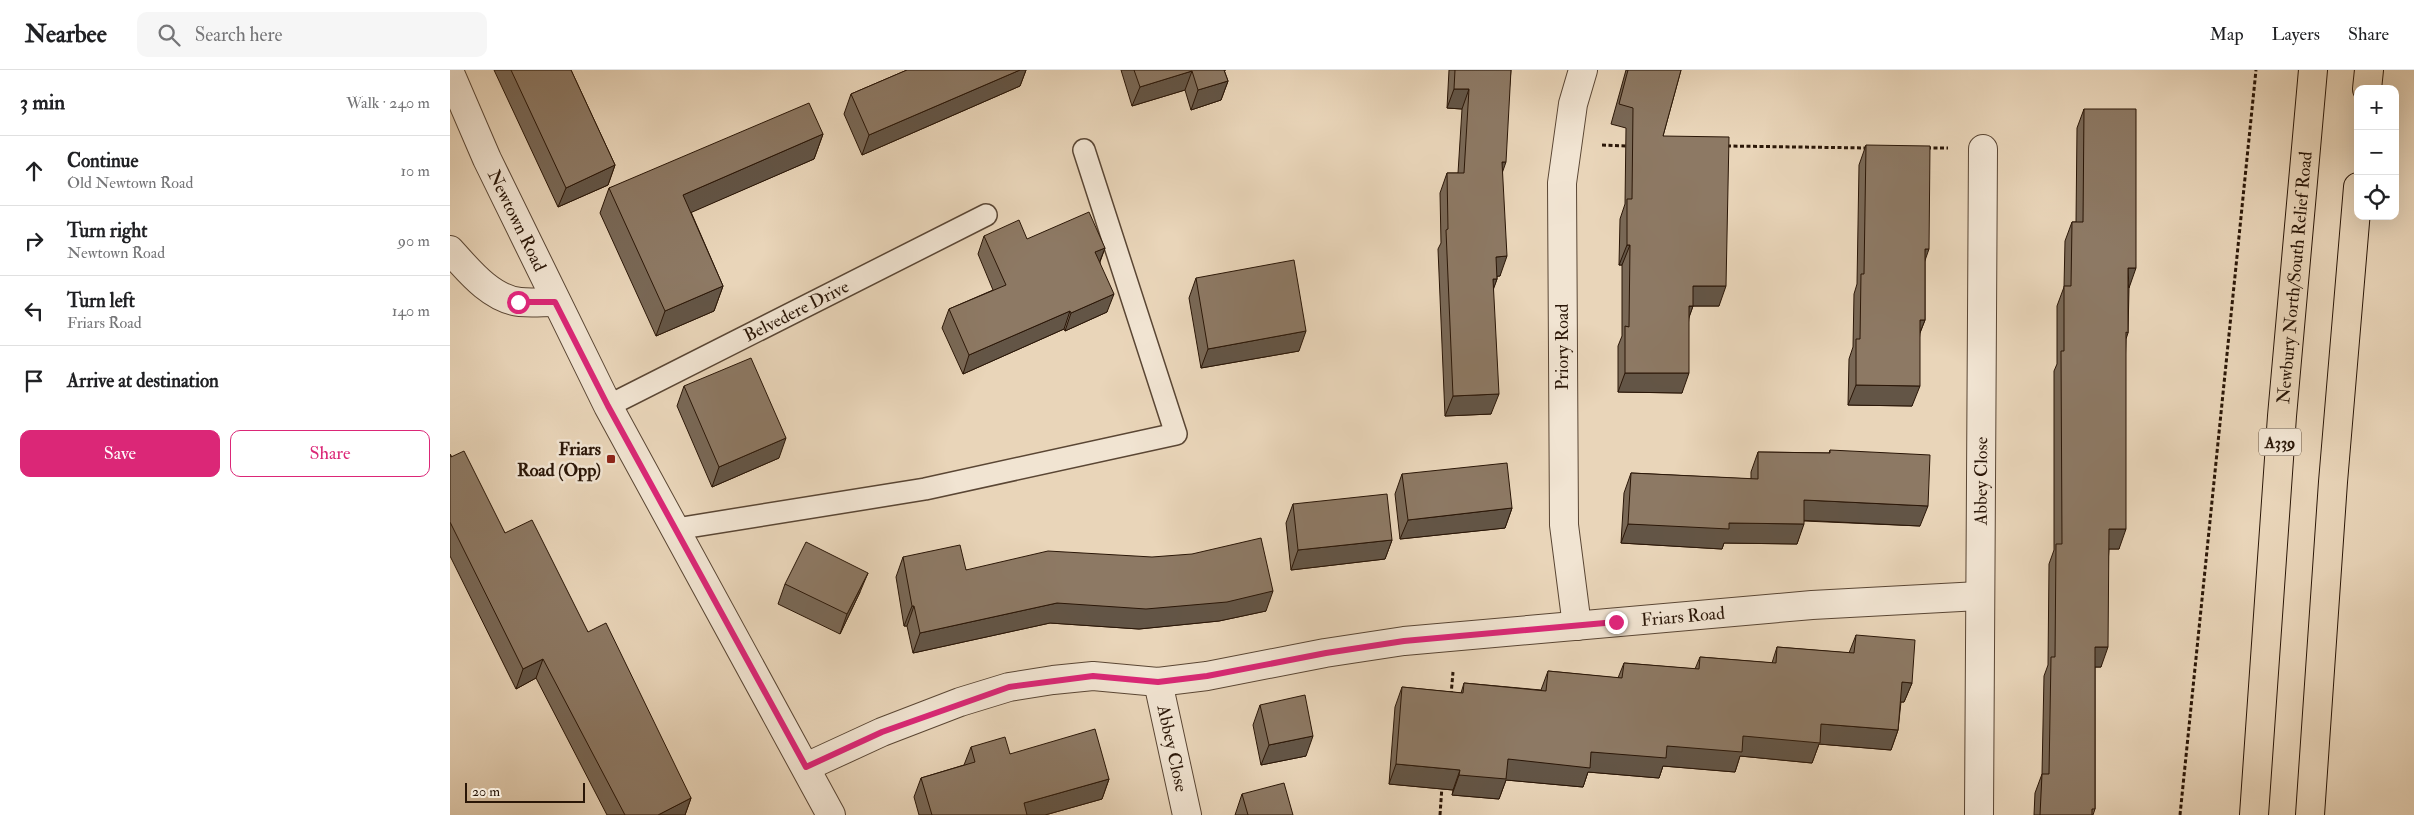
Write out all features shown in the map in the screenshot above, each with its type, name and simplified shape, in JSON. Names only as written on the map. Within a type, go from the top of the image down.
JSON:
[{"type":"highway","name":"Newbury North/South Relief Road","points":[[2254,815],[2282,416],[2313,70]]},
{"type":"highway","points":[[2367,85],[2369,70]]},
{"type":"highway","points":[[2310,815],[2332,482],[2355,220]]},
{"type":"street","name":"Priory Road","points":[[1577,626],[1564,525],[1562,183],[1566,145],[1583,70]]},
{"type":"street","name":"Newtown Road","points":[[450,73],[487,159],[555,302],[608,406],[831,815]]},
{"type":"street","name":"Abbey Close","points":[[1980,815],[1982,702],[1979,596],[1984,148]]},
{"type":"street","points":[[450,250],[466,268],[495,293],[518,302],[555,302]]},
{"type":"street","name":"Friars Road","points":[[806,767],[882,732],[1009,687],[1093,676],[1158,682],[1207,676],[1326,653],[1404,641],[1812,605],[1979,596]]},
{"type":"street","name":"Abbey Close","points":[[1158,682],[1187,815]]},
{"type":"lane","points":[[676,529],[925,489],[1176,434],[1084,150]]},
{"type":"lane","name":"Belvedere Drive","points":[[608,406],[986,215]]},
{"type":"path","points":[[2180,815],[2256,70]]},
{"type":"path","points":[[1566,145],[1635,146]]},
{"type":"path","points":[[1725,146],[1874,148]]},
{"type":"path","points":[[1924,148],[1984,148]]},
{"type":"path","points":[[1451,696],[1457,636]]},
{"type":"path","points":[[1440,815],[1442,785]]},
{"type":"building","points":[[511,70],[571,70],[615,165],[566,188]]},
{"type":"building","points":[[907,70],[1020,70],[869,135],[851,94]]},
{"type":"building","points":[[1134,70],[1224,70],[1228,81],[1198,90],[1192,71],[1140,87]]},
{"type":"building","points":[[1455,70],[1511,70],[1506,162],[1502,162],[1507,256],[1496,257],[1497,279],[1493,279],[1499,394],[1453,396],[1446,230],[1448,229],[1447,173],[1464,173],[1469,89],[1454,89]]},
{"type":"building","points":[[1628,70],[1681,70],[1663,136],[1729,137],[1726,286],[1693,286],[1693,306],[1689,306],[1689,373],[1625,373],[1625,326],[1629,327],[1630,245],[1627,245],[1627,199],[1632,199],[1633,108],[1619,104]]},
{"type":"building","points":[[809,103],[823,134],[683,195],[723,286],[665,311],[609,188]]},
{"type":"building","points":[[2084,109],[2136,109],[2136,268],[2128,268],[2128,333],[2126,332],[2126,529],[2109,529],[2108,647],[2095,647],[2095,809],[2092,809],[2092,815],[2040,815],[2042,774],[2049,774],[2051,657],[2055,657],[2056,544],[2062,544],[2061,351],[2064,351],[2064,286],[2071,286],[2072,222],[2083,222]]},
{"type":"building","points":[[1866,145],[1930,146],[1929,249],[1925,249],[1925,320],[1920,320],[1920,386],[1856,385],[1856,339],[1860,339],[1861,274],[1864,274]]},
{"type":"building","points":[[1089,212],[1105,248],[1095,252],[1114,294],[969,355],[949,309],[1006,285],[984,236],[1019,220],[1027,239]]},
{"type":"building","points":[[1294,260],[1306,331],[1208,349],[1196,278]]},
{"type":"building","points":[[751,358],[786,438],[719,467],[684,386]]},
{"type":"building","points":[[1830,450],[1930,455],[1928,506],[1804,500],[1804,524],[1729,523],[1729,529],[1628,524],[1631,473],[1758,479],[1758,452],[1830,453]]},
{"type":"building","points":[[464,451],[505,533],[532,520],[588,632],[606,623],[691,798],[658,815],[625,815],[543,659],[523,669],[450,522],[450,454],[451,457]]},
{"type":"building","points":[[1507,463],[1512,508],[1408,520],[1402,474]]},
{"type":"building","points":[[1387,494],[1392,540],[1298,550],[1293,504]]},
{"type":"building","points":[[1261,538],[1273,591],[1227,602],[1146,609],[1057,603],[920,633],[914,606],[912,606],[903,557],[960,545],[966,570],[1048,551],[1152,557],[1192,554]]},
{"type":"building","points":[[806,542],[868,573],[847,614],[785,584]]},
{"type":"building","points":[[1856,635],[1915,640],[1912,683],[1902,682],[1898,730],[1821,724],[1820,743],[1743,736],[1742,752],[1667,746],[1666,758],[1591,752],[1590,768],[1508,759],[1506,779],[1459,775],[1460,770],[1396,764],[1402,687],[1463,693],[1464,683],[1546,691],[1548,671],[1622,678],[1624,663],[1699,669],[1700,657],[1776,663],[1777,647],[1854,653]]},
{"type":"building","points":[[1305,695],[1313,736],[1269,745],[1260,705]]},
{"type":"building","points":[[1095,729],[1109,779],[1024,803],[1027,815],[932,815],[921,778],[975,762],[971,747],[1005,737],[1010,754]]},
{"type":"building","points":[[1284,783],[1293,815],[1248,815],[1242,794]]},
{"type":"place","name":"Friars Road (Opp)","points":[[611,459]]},
{"type":"route","points":[[518,302],[555,302],[608,406],[806,767],[882,732],[960,702],[1009,687],[1093,676],[1158,682],[1207,676],[1326,653],[1404,641],[1616,622]]}]
